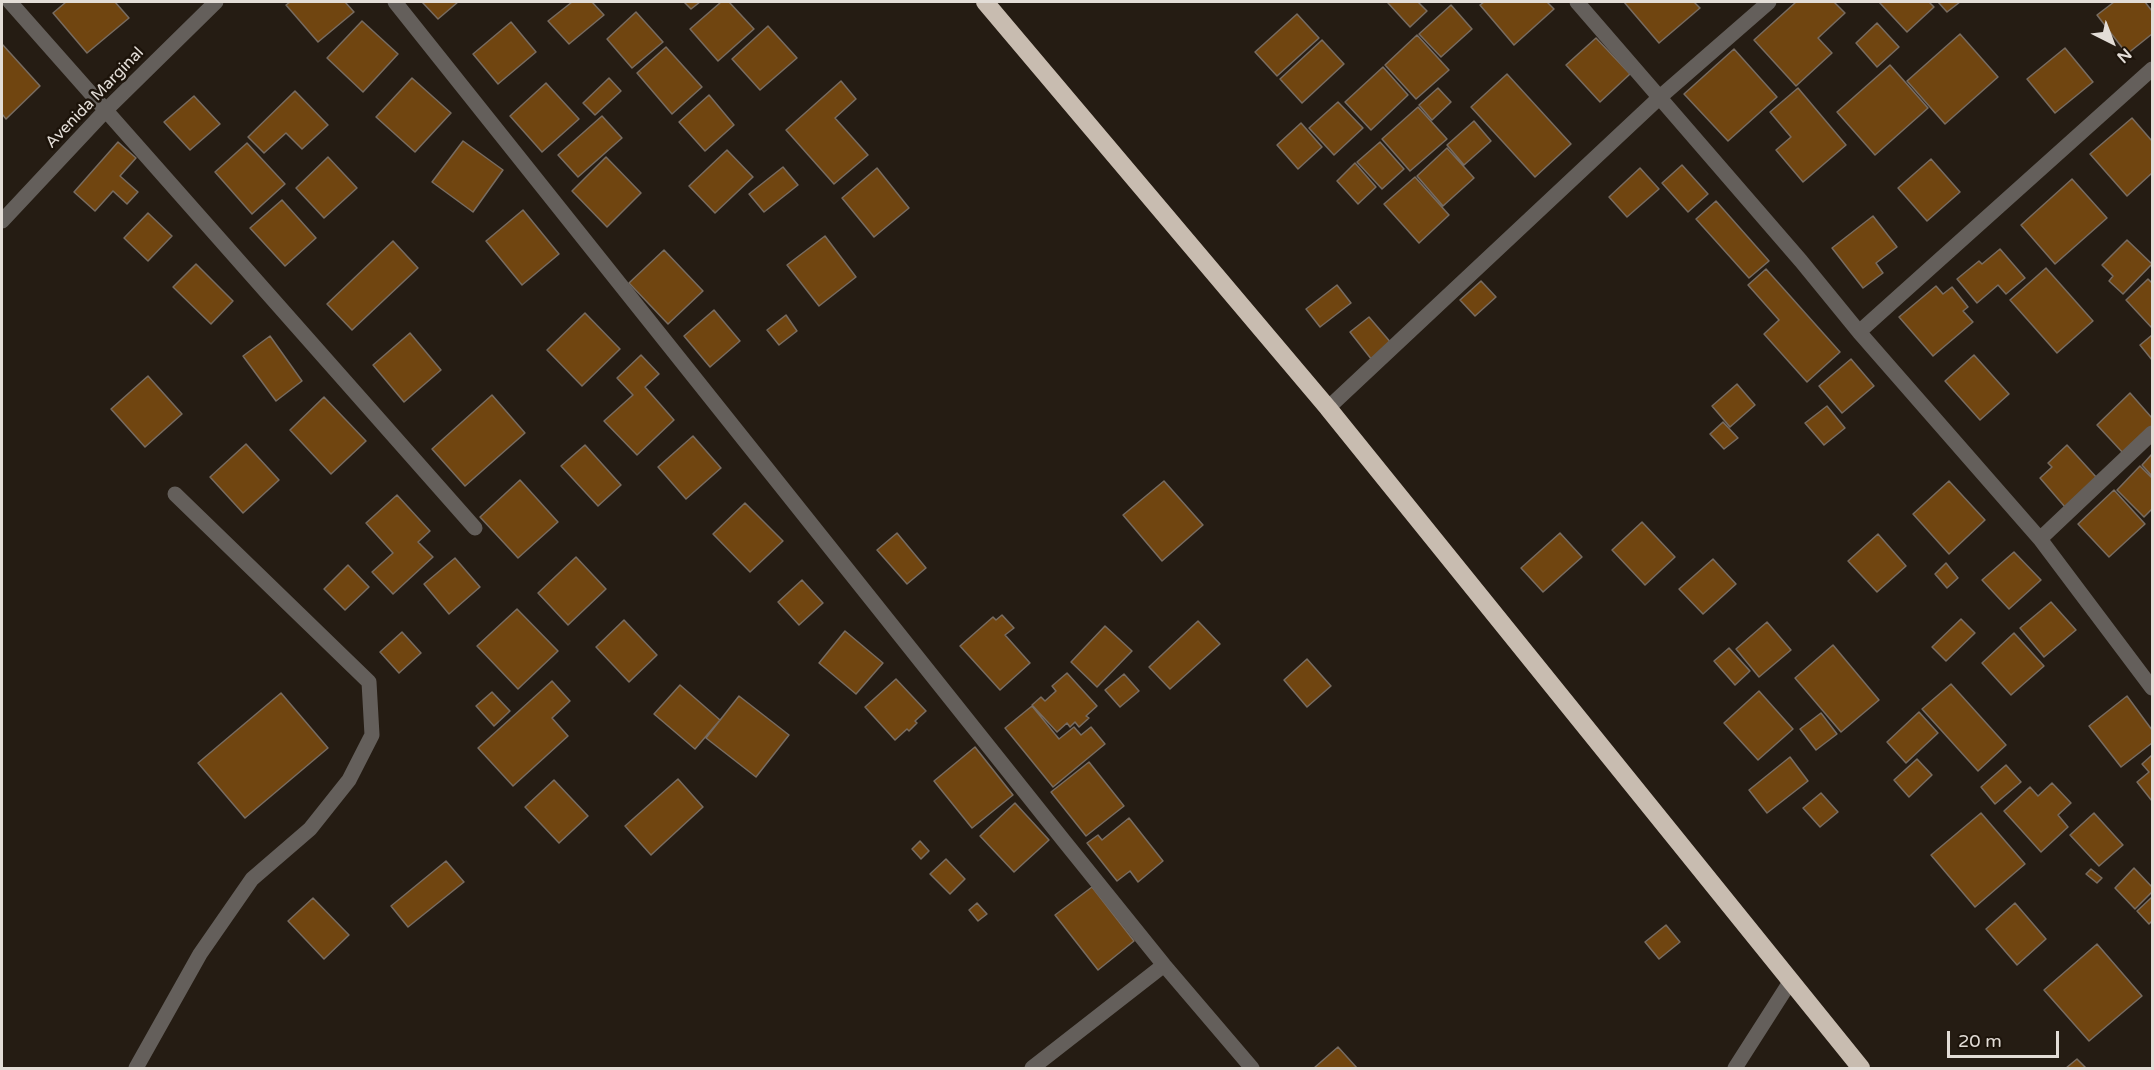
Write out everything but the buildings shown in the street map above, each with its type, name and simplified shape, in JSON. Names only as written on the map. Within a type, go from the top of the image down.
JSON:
[{"type":"highway","points":[[985,2],[1328,408],[1861,1068]]},
{"type":"street","points":[[10,2],[475,528]]},
{"type":"street","name":"Avenida Marginal","points":[[2,221],[106,110],[216,2]]},
{"type":"street","points":[[395,2],[1164,965],[1252,1068]]},
{"type":"street","points":[[1577,2],[1859,332],[2040,539],[2152,688]]},
{"type":"street","points":[[1328,408],[1660,97],[1769,2]]},
{"type":"street","points":[[1859,332],[2152,69]]},
{"type":"street","points":[[2040,539],[2152,433]]},
{"type":"street","points":[[136,1068],[200,954],[252,879],[310,829],[349,780],[372,735],[369,682],[175,494]]},
{"type":"street","points":[[1032,1068],[1164,965]]},
{"type":"street","points":[[1735,1068],[1790,982]]}]
